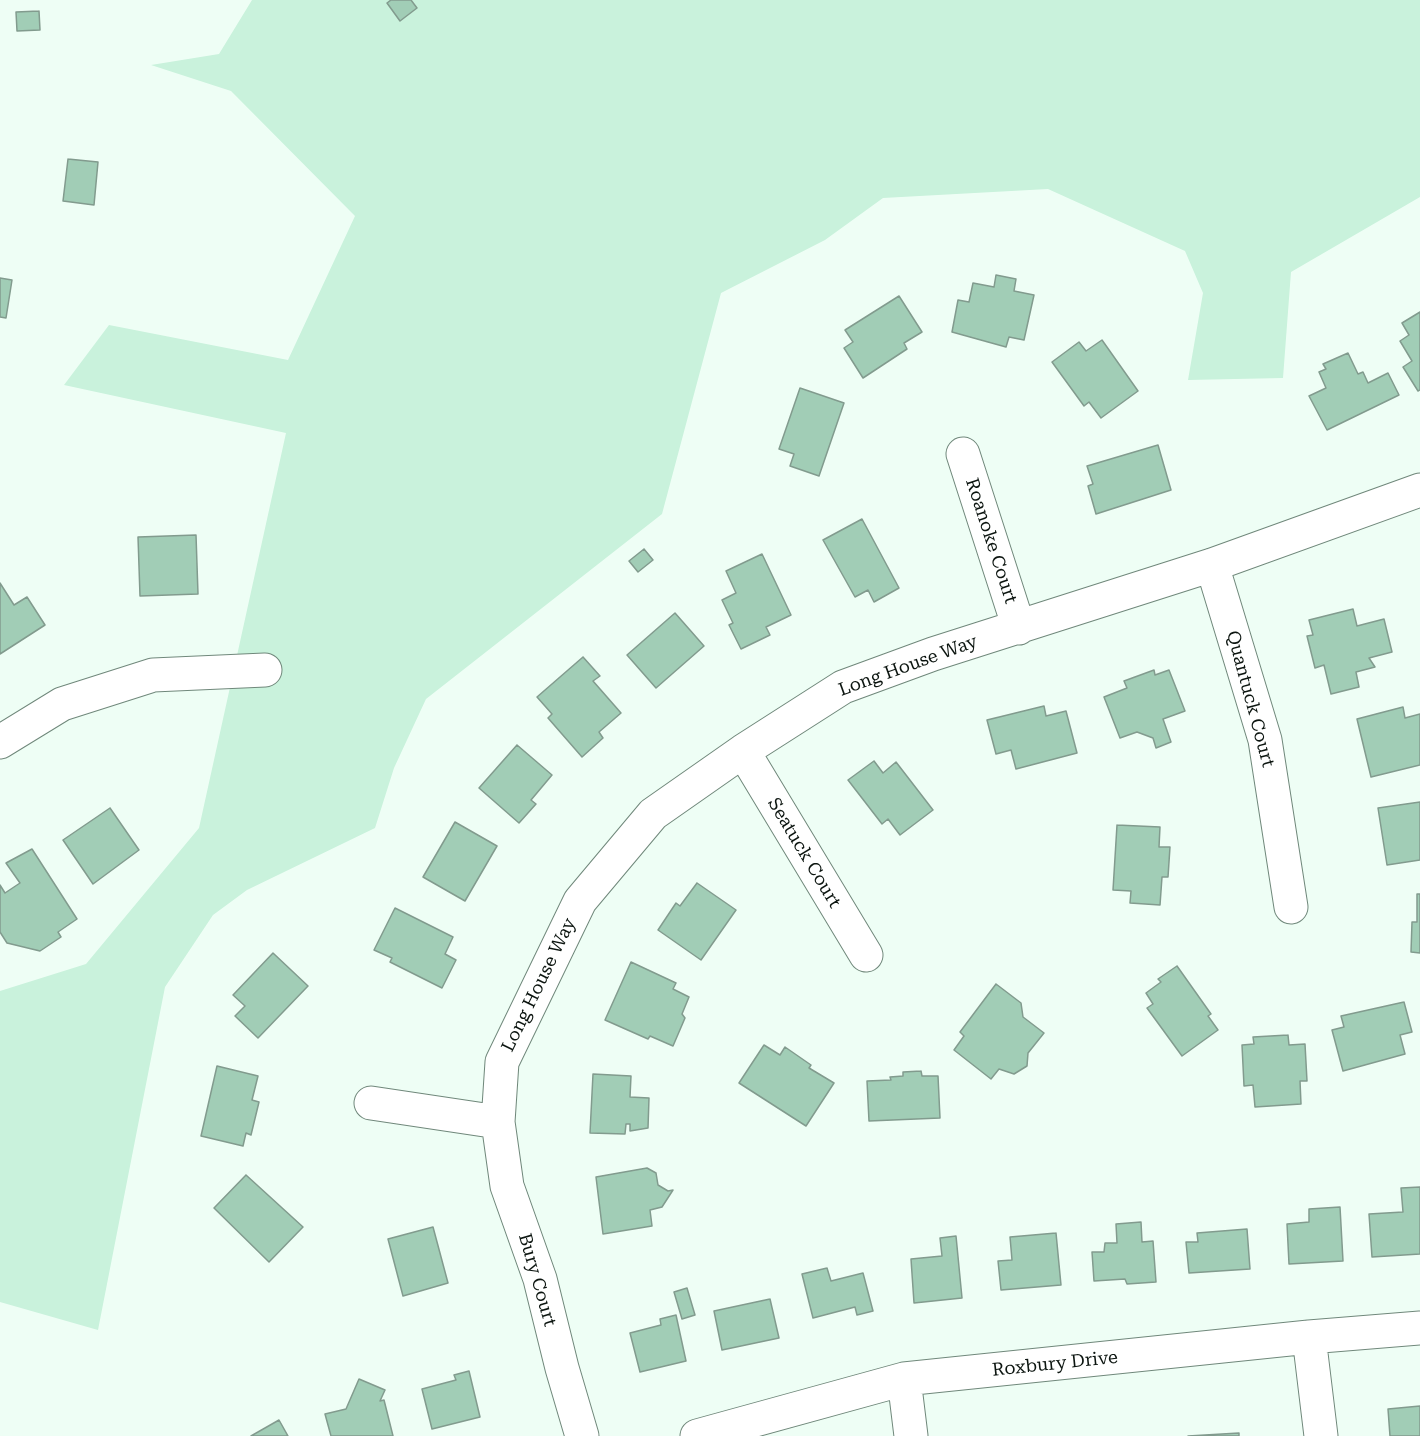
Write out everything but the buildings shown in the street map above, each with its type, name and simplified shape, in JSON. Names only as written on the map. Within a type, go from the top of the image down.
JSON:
[{"type":"street","name":"Roanoke Court","points":[[963,453],[1019,628]]},
{"type":"street","name":"Long House Way","points":[[498,1122],[502,1062],[580,901],[653,814],[743,751],[843,687],[933,654],[1212,565],[1420,490]]},
{"type":"street","name":"Quantuck Court","points":[[1212,565],[1265,740],[1291,907]]},
{"type":"street","points":[[0,742],[62,704],[153,675],[265,670]]},
{"type":"street","name":"Seatuck Court","points":[[743,751],[866,955]]},
{"type":"street","points":[[371,1103],[498,1122]]},
{"type":"street","name":"Bury Court","points":[[498,1122],[507,1186],[540,1279],[582,1436]]},
{"type":"street","name":"Roxbury Drive","points":[[697,1436],[904,1379],[1309,1337],[1420,1328]]},
{"type":"street","points":[[1309,1337],[1321,1436]]},
{"type":"street","points":[[904,1379],[911,1436]]},
{"type":"green space","points":[[252,0],[1420,0],[1420,197],[1291,272],[1283,378],[1188,380],[1203,293],[1185,251],[1048,189],[883,198],[825,240],[721,293],[662,514],[426,699],[394,768],[375,828],[247,890],[213,915],[165,987],[98,1330],[0,1302],[0,991],[86,964],[199,828],[286,433],[64,385],[109,325],[288,360],[355,216],[231,91],[151,65],[219,54]]}]
